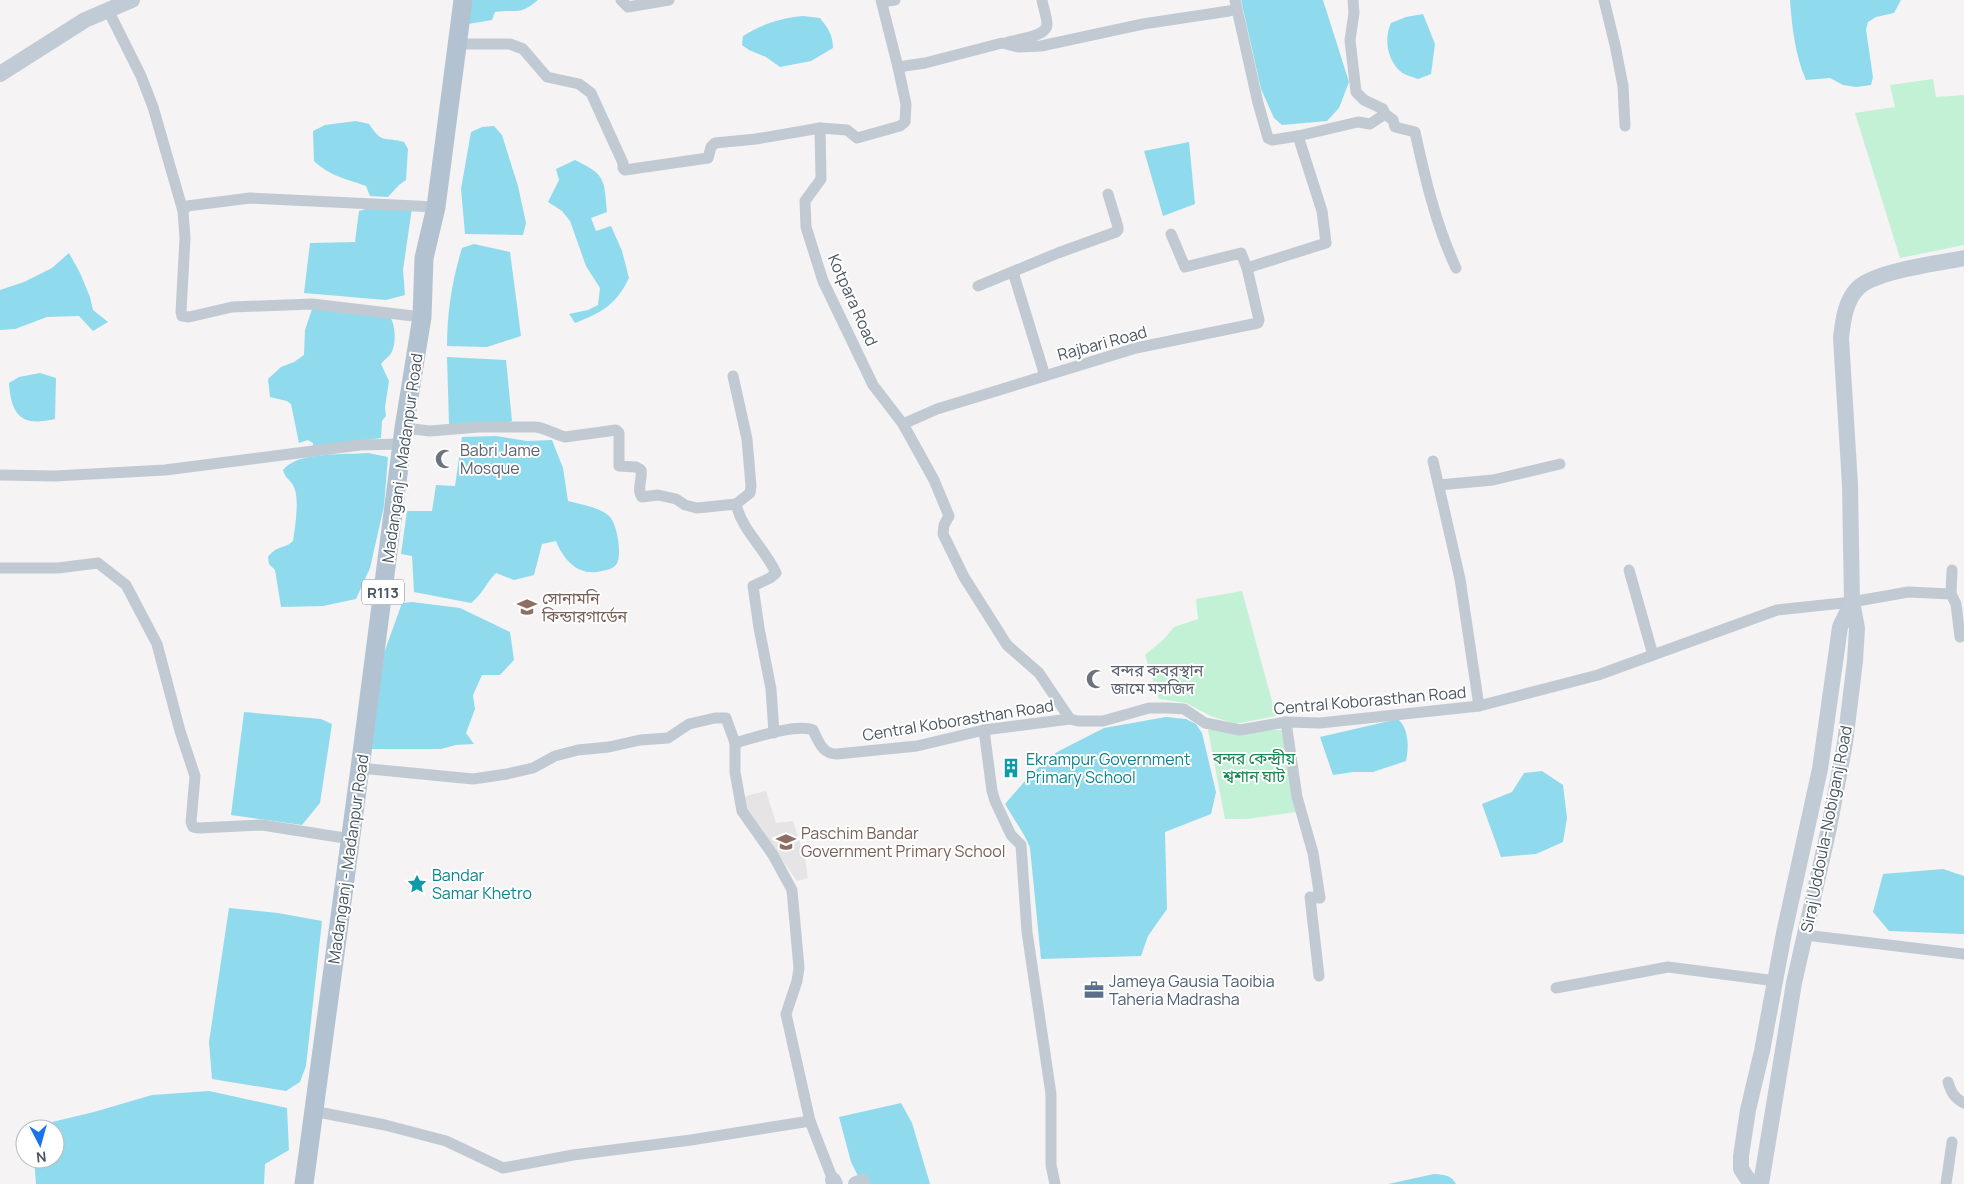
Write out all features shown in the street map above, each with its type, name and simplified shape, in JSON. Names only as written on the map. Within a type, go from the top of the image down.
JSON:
[{"type":"main road","points":[[0,74],[60,34],[85,20],[132,0]]},
{"type":"main road","name":"Madanganj - Madanpur Road","points":[[304,1184],[403,436],[422,316],[424,258],[436,207],[463,0]]},
{"type":"main road","name":"Siraj Uddoula-Nobiganj Road","points":[[1761,1184],[1782,1055],[1805,935],[1829,828],[1845,742],[1853,684],[1857,628],[1852,602],[1850,485],[1841,338],[1844,317],[1849,301],[1858,288],[1870,281],[1896,272],[1964,258]]},
{"type":"main road","name":"Siraj Uddoula-Nobiganj Road","points":[[1753,1184],[1746,1178],[1741,1168],[1748,1110],[1762,1052],[1784,932],[1820,769],[1840,627],[1852,602]]},
{"type":"main road","points":[[1762,1052],[1782,1055]]},
{"type":"main road","points":[[856,1184],[862,1182],[862,1184]]},
{"type":"street","points":[[621,0],[628,7],[669,0]]},
{"type":"street","points":[[456,44],[510,44],[523,49],[547,77],[579,84],[591,94],[626,170],[708,158],[711,147],[715,143],[756,139],[820,128],[847,130],[857,138],[900,126],[906,122],[906,104],[881,1],[895,0]]},
{"type":"street","points":[[898,67],[925,63],[1039,35],[1045,30],[1047,25],[1042,0]]},
{"type":"street","points":[[1353,0],[1354,13],[1350,40],[1356,92],[1364,100],[1383,109],[1385,114],[1393,120],[1394,126],[1415,132],[1422,166],[1438,222],[1445,245],[1456,268]]},
{"type":"street","points":[[1604,0],[1623,86],[1625,126]]},
{"type":"street","points":[[1002,43],[1018,47],[1041,46],[1236,5],[1258,103],[1268,138],[1272,140],[1298,136],[1358,122],[1370,124],[1385,114]]},
{"type":"street","points":[[108,10],[141,76],[153,107],[183,211],[185,238],[182,316],[189,317],[232,307],[312,304],[422,316]]},
{"type":"street","name":"Kotpara Road","points":[[820,128],[821,179],[805,202],[806,227],[823,281],[873,385],[903,424],[934,480],[949,516],[944,525],[943,534],[964,577],[1007,645],[1039,673],[1070,719]]},
{"type":"street","points":[[1171,234],[1185,266],[1241,253],[1247,268],[1326,243],[1322,211],[1298,136]]},
{"type":"street","points":[[978,286],[1058,253],[1116,232],[1118,227],[1108,194]]},
{"type":"street","points":[[183,211],[187,206],[250,198],[436,207]]},
{"type":"street","name":"Rajbari Road","points":[[903,424],[937,409],[1136,348],[1258,323],[1259,320],[1247,268]]},
{"type":"street","points":[[1013,272],[1045,376]]},
{"type":"street","points":[[0,475],[55,476],[165,470],[352,446],[430,431],[479,427],[544,428],[565,437],[616,430],[618,433],[619,466],[636,466],[641,470],[640,490],[642,497],[658,495],[676,499],[685,506],[697,508],[736,504],[750,493],[751,486],[747,439],[733,376]]},
{"type":"street","points":[[1433,460],[1460,579],[1479,706]]},
{"type":"street","points":[[1439,485],[1493,480],[1560,464]]},
{"type":"street","points":[[736,504],[743,522],[771,561],[776,573],[753,586],[771,689],[774,732]]},
{"type":"street","points":[[0,568],[58,568],[98,563],[126,585],[157,644],[180,731],[195,776],[191,822],[193,827],[262,826],[351,839]]},
{"type":"street","points":[[1629,570],[1653,655]]},
{"type":"street","points":[[1952,570],[1951,594],[1956,604],[1960,637]]},
{"type":"street","name":"Central Koborasthan Road","points":[[735,743],[774,732],[807,727],[813,730],[824,750],[830,754],[917,746],[984,730],[1070,719],[1078,721],[1103,721],[1149,708],[1184,710],[1205,723],[1240,730],[1286,722],[1320,723],[1479,706],[1598,675],[1777,610],[1852,602],[1908,592],[1951,594]]},
{"type":"street","points":[[360,768],[473,779],[533,768],[555,756],[578,750],[610,747],[640,740],[668,738],[689,724],[715,718],[726,718],[735,743],[735,772],[742,811],[773,855],[792,890],[799,968],[797,981],[786,1014],[810,1121],[834,1182]]},
{"type":"street","points":[[1286,722],[1297,797],[1314,853],[1320,898],[1310,897],[1319,976]]},
{"type":"street","points":[[984,730],[993,796],[1011,835],[1021,845],[1027,932],[1051,1094],[1051,1165],[1055,1184]]},
{"type":"street","points":[[1805,935],[1964,954]]},
{"type":"street","points":[[1556,988],[1668,967],[1776,981]]},
{"type":"street","points":[[1948,1082],[1956,1098],[1964,1103]]},
{"type":"street","points":[[313,1111],[385,1125],[446,1141],[502,1168],[573,1155],[691,1140],[810,1121]]},
{"type":"street","points":[[1946,1184],[1952,1142]]},
{"type":"shaded area","points":[[766,791],[776,823],[793,821],[805,859],[808,878],[797,881],[748,812],[742,797]]},
{"type":"green space","points":[[1933,79],[1936,97],[1964,95],[1964,245],[1900,258],[1855,113],[1895,107],[1890,85]]},
{"type":"green space","points":[[1242,591],[1276,716],[1235,724],[1211,716],[1186,703],[1159,699],[1145,655],[1164,639],[1174,627],[1198,619],[1196,599]]},
{"type":"green space","name":"বন্দর কেন্দ্রীয় শ্বশান ঘাট","points":[[1208,730],[1286,730],[1297,812],[1246,819],[1225,819]]},
{"type":"water","points":[[468,0],[538,0],[522,10],[495,12],[492,20],[468,24]]},
{"type":"water","points":[[1241,0],[1323,0],[1349,82],[1339,108],[1327,121],[1282,125],[1274,118],[1261,89]]},
{"type":"water","points":[[1790,0],[1901,0],[1894,13],[1876,17],[1868,22],[1866,30],[1873,77],[1871,85],[1856,87],[1843,85],[1830,78],[1806,80],[1793,31]]},
{"type":"water","points":[[1423,14],[1435,44],[1431,74],[1418,79],[1400,71],[1392,61],[1387,42],[1391,23],[1406,17]]},
{"type":"water","points":[[803,16],[820,18],[828,28],[832,39],[833,48],[811,61],[780,67],[766,57],[742,45],[743,36],[757,28],[779,20]]},
{"type":"water","points":[[356,121],[369,124],[377,135],[384,139],[404,142],[408,149],[406,180],[388,197],[370,196],[366,186],[332,174],[314,161],[313,131],[325,125]]},
{"type":"water","points":[[494,126],[502,135],[518,186],[526,223],[523,235],[465,234],[461,189],[471,132],[482,127]]},
{"type":"water","points":[[1189,142],[1195,204],[1163,216],[1144,151]]},
{"type":"water","points":[[575,160],[593,170],[602,179],[607,212],[591,218],[596,231],[611,226],[622,251],[629,278],[619,295],[607,307],[593,316],[575,323],[569,314],[588,310],[598,305],[600,288],[586,266],[570,221],[562,211],[548,202],[559,180],[556,169]]},
{"type":"water","points":[[380,205],[412,208],[403,270],[405,295],[386,300],[304,293],[310,243],[355,242],[359,211]]},
{"type":"water","points":[[474,244],[510,252],[521,336],[487,347],[447,346],[449,309],[458,260],[462,248]]},
{"type":"water","points":[[69,253],[80,273],[93,310],[108,322],[93,331],[79,316],[47,317],[15,329],[0,330],[0,290],[24,282],[52,268]]},
{"type":"water","points":[[312,309],[389,315],[395,335],[392,351],[381,364],[389,381],[385,407],[386,416],[382,421],[381,438],[313,447],[313,443],[308,440],[299,443],[291,404],[287,401],[270,397],[268,379],[281,367],[294,362],[304,355],[305,330]]},
{"type":"water","points":[[447,357],[506,360],[512,421],[504,424],[449,424]]},
{"type":"water","points":[[40,373],[56,378],[55,419],[44,421],[26,420],[20,416],[12,404],[9,383],[19,377]]},
{"type":"water","points":[[496,436],[527,441],[552,440],[563,468],[568,501],[599,510],[608,515],[614,524],[619,547],[616,565],[608,570],[586,572],[573,566],[568,561],[556,541],[542,544],[534,575],[514,580],[496,573],[471,603],[414,592],[412,556],[401,554],[407,511],[432,511],[436,485],[455,486],[462,437]]},
{"type":"water","points":[[368,453],[388,457],[384,506],[370,568],[356,599],[323,606],[281,607],[275,570],[269,564],[268,557],[271,553],[293,541],[297,508],[293,484],[285,476],[283,470],[290,464],[310,457]]},
{"type":"water","points":[[412,602],[460,608],[510,632],[514,660],[500,675],[482,675],[473,695],[475,709],[466,733],[474,744],[456,745],[441,749],[367,749],[384,653],[402,603]]},
{"type":"water","points":[[244,712],[321,719],[332,724],[320,803],[302,825],[231,815]]},
{"type":"water","points":[[1166,717],[1186,719],[1196,724],[1202,733],[1216,792],[1211,814],[1165,832],[1167,909],[1148,936],[1141,956],[1041,959],[1030,848],[1005,804],[1031,774],[1057,752],[1104,728]]},
{"type":"water","points":[[1398,719],[1406,733],[1408,750],[1406,761],[1373,772],[1333,775],[1320,737]]},
{"type":"water","points":[[1542,771],[1563,785],[1567,818],[1563,842],[1536,854],[1501,857],[1482,804],[1512,792],[1524,773]]},
{"type":"water","points":[[1943,869],[1964,876],[1964,934],[1889,931],[1873,912],[1883,874]]},
{"type":"water","points":[[229,908],[278,913],[322,921],[306,1066],[300,1082],[286,1091],[212,1079],[209,1042]]},
{"type":"water","points":[[209,1091],[287,1108],[289,1150],[265,1164],[264,1184],[36,1184],[35,1169],[65,1169],[65,1119],[152,1095]]},
{"type":"water","points":[[901,1103],[912,1123],[930,1184],[862,1184],[851,1162],[839,1117]]},
{"type":"water","points":[[1434,1174],[1447,1176],[1456,1184],[1388,1184]]},
{"type":"place","name":"Babri Jame Mosque","points":[[445,459]]},
{"type":"place","name":"সোনামনি কিন্ডারগার্ডেন","points":[[527,607]]},
{"type":"place","name":"বন্দর কবরস্থান জামে মসজিদ","points":[[1096,679]]},
{"type":"place","name":"Ekrampur Government Primary School","points":[[1011,768]]},
{"type":"place","name":"Paschim Bandar Government Primary School","points":[[786,842]]},
{"type":"place","name":"Bandar Samar Khetro","points":[[417,884]]},
{"type":"place","name":"Jameya Gausia Taoibia Taheria Madrasha","points":[[1094,990]]}]
